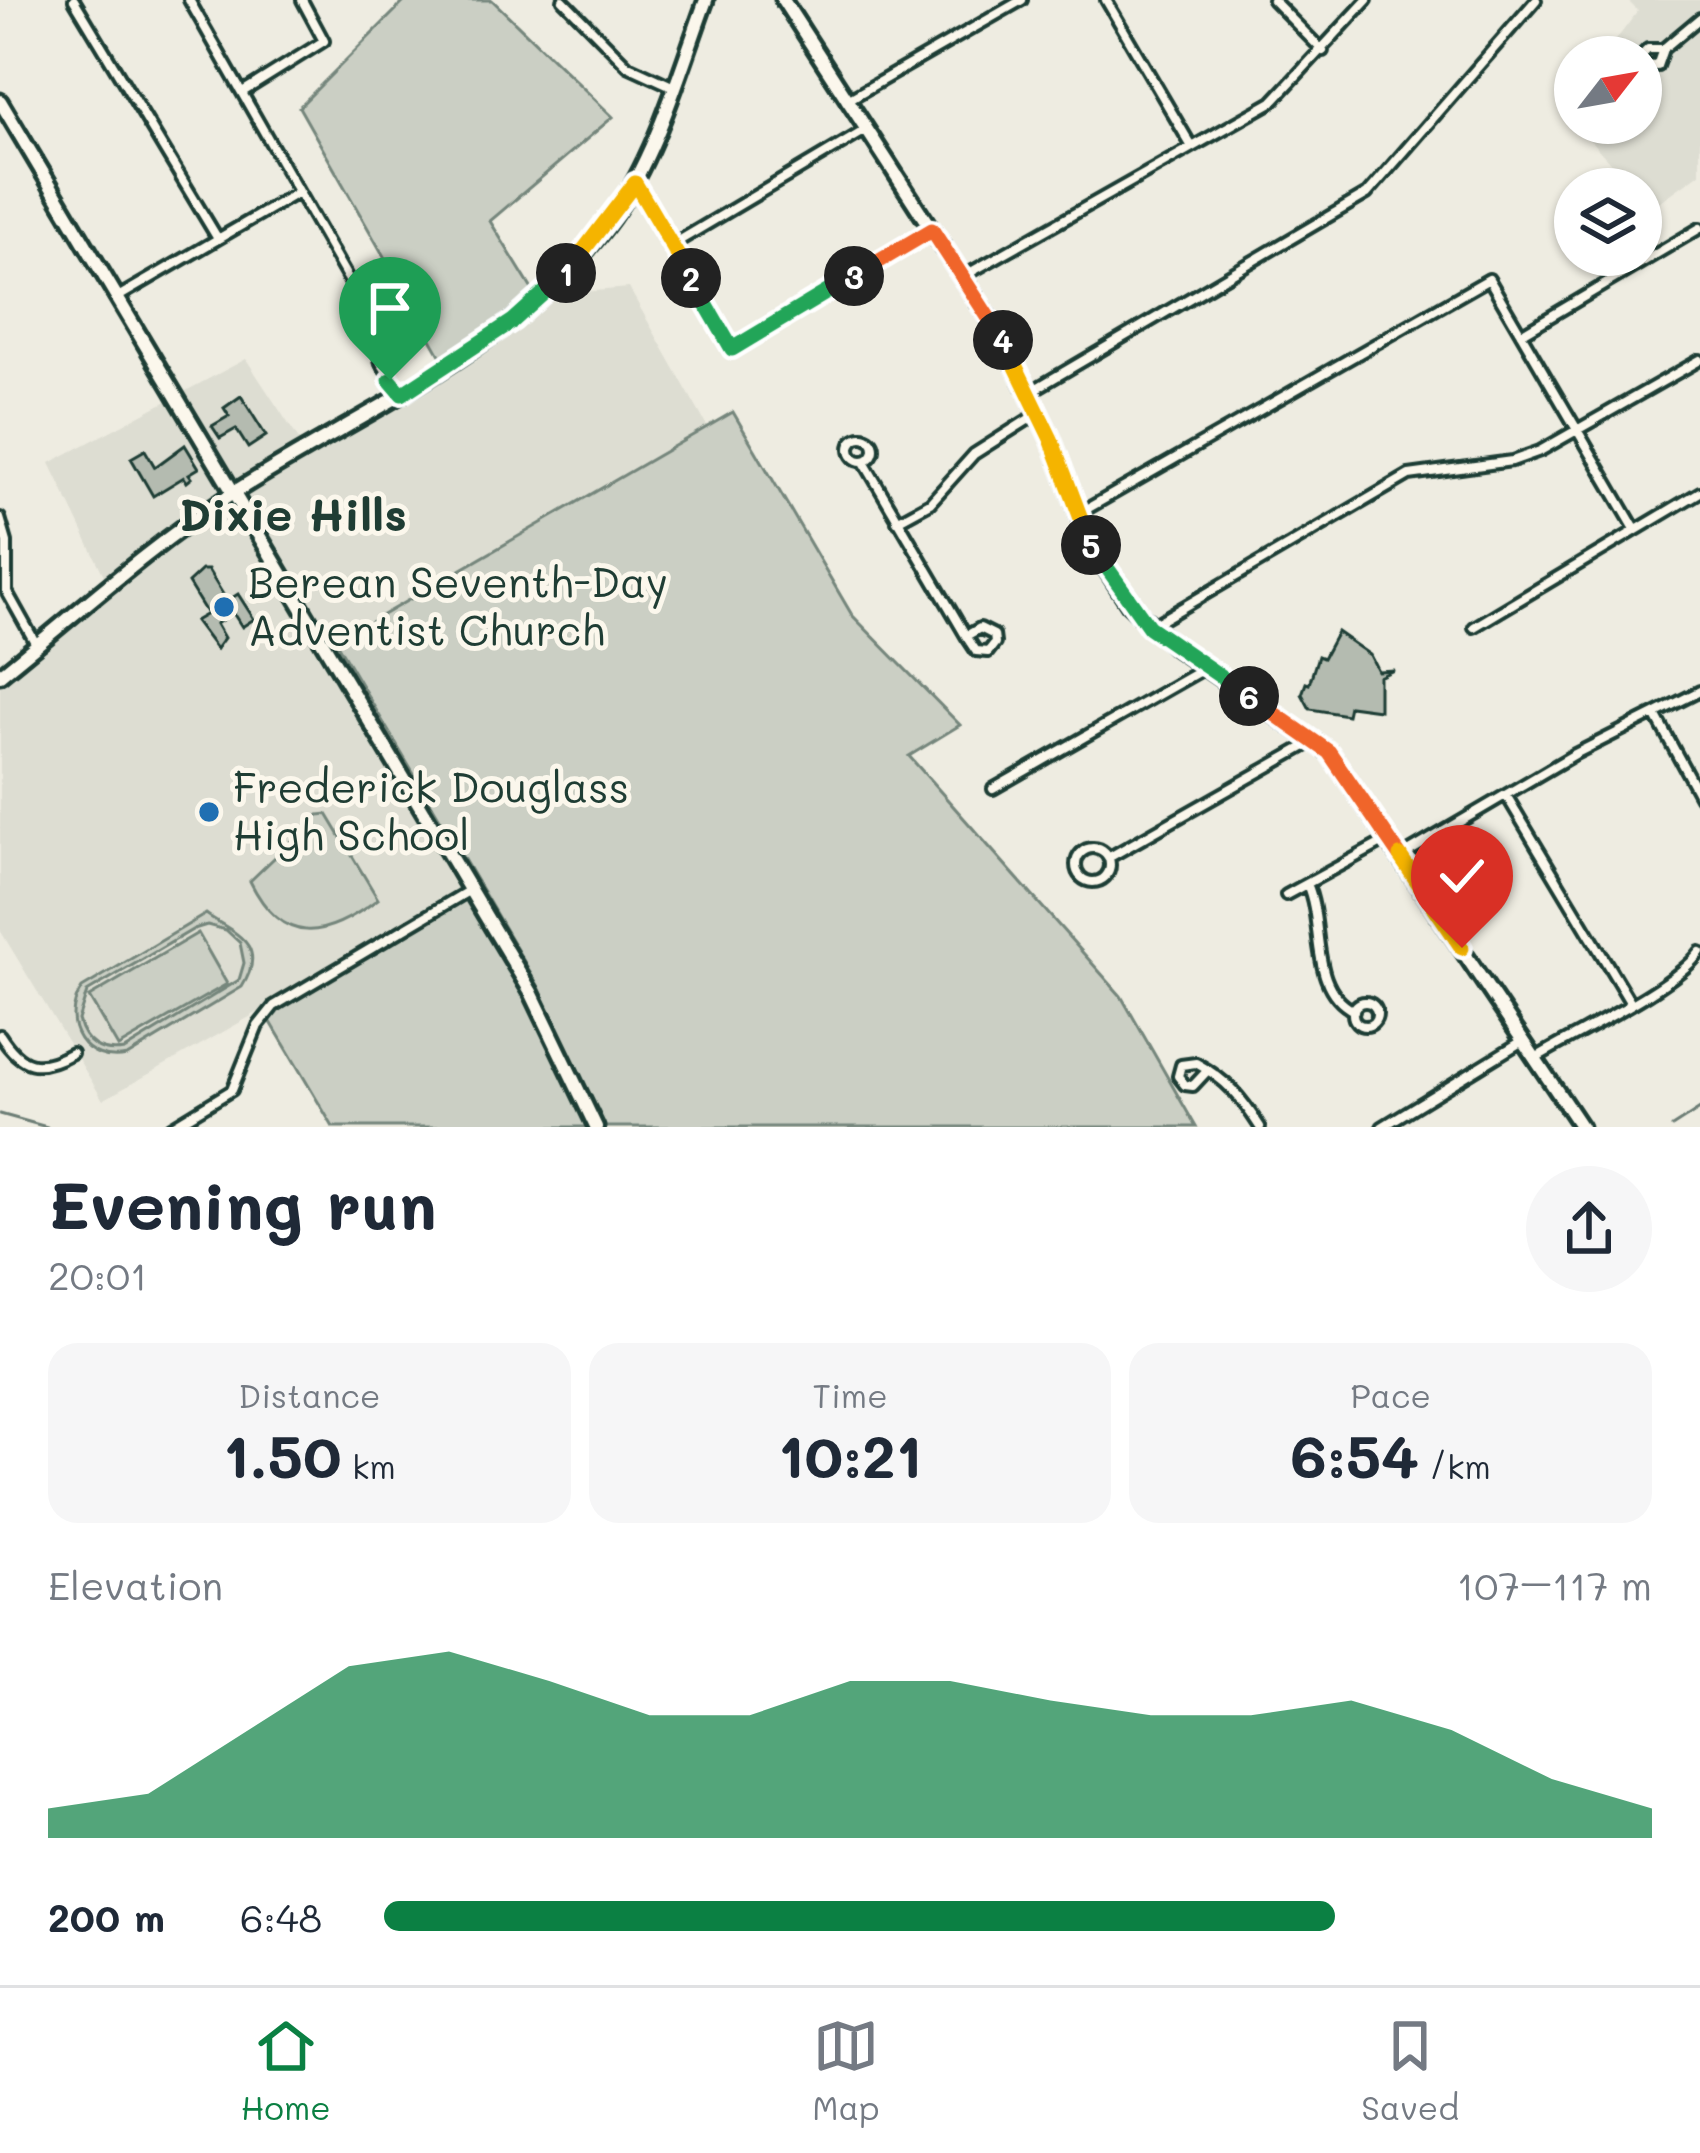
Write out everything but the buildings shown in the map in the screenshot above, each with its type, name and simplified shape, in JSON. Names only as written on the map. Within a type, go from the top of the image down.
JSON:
[{"type":"main road","points":[[0,675],[211,508],[485,342],[541,298],[591,245],[635,183],[706,0]]},
{"type":"main road","points":[[785,0],[864,131],[964,276],[1030,392],[1078,514],[1108,574],[1149,627],[1316,740],[1343,769],[1537,1057],[1578,1126]]},
{"type":"main road","points":[[0,101],[531,992],[596,1127]]},
{"type":"main road","points":[[218,468],[240,478],[258,478]]},
{"type":"main road","points":[[211,508],[219,488],[218,468]]},
{"type":"main road","points":[[250,522],[249,497],[258,478]]},
{"type":"main road","points":[[211,508],[230,509],[250,522]]},
{"type":"street","points":[[74,0],[218,239]]},
{"type":"street","points":[[189,0],[367,312],[381,363],[402,394]]},
{"type":"street","points":[[243,92],[324,41],[302,0]]},
{"type":"street","points":[[563,0],[628,66],[674,87]]},
{"type":"street","points":[[846,102],[1022,0]]},
{"type":"street","points":[[1106,0],[1192,147]]},
{"type":"street","points":[[1273,0],[1323,51]]},
{"type":"street","points":[[964,276],[1272,101],[1367,0]]},
{"type":"street","points":[[1030,392],[1367,194],[1536,0]]},
{"type":"street","points":[[1662,52],[1700,18]]},
{"type":"street","points":[[672,245],[864,131]]},
{"type":"street","points":[[635,183],[732,349],[932,230]]},
{"type":"street","points":[[118,297],[297,193]]},
{"type":"street","points":[[1521,334],[1700,228]]},
{"type":"street","points":[[1078,514],[1489,279],[1635,530]]},
{"type":"street","points":[[1149,627],[1408,475],[1512,461],[1578,431],[1700,360]]},
{"type":"street","points":[[897,521],[930,503],[974,454],[1040,413]]},
{"type":"street","points":[[864,462],[966,636]]},
{"type":"street","points":[[1474,627],[1700,492]]},
{"type":"street","points":[[0,518],[7,542],[7,592],[37,645]]},
{"type":"street","points":[[993,789],[1206,668]]},
{"type":"street","points":[[1400,857],[1575,754],[1700,691]]},
{"type":"street","points":[[1656,716],[1700,797]]},
{"type":"street","points":[[1108,858],[1316,740]]},
{"type":"street","points":[[1506,795],[1630,1002]]},
{"type":"street","points":[[1286,895],[1389,838]]},
{"type":"street","points":[[1100,850],[1108,858],[1110,868],[1100,881],[1088,882],[1079,875],[1076,864],[1084,851],[1100,850]]},
{"type":"street","points":[[1307,884],[1319,917],[1324,977],[1338,1000],[1354,1011]]},
{"type":"street","points":[[171,1127],[232,1090],[258,1026],[274,1006],[470,890]]},
{"type":"street","points":[[1537,1057],[1691,964],[1700,952]]},
{"type":"street","points":[[0,1035],[13,1055],[29,1066],[49,1065],[72,1053]]},
{"type":"street","points":[[1382,1127],[1525,1040]]},
{"type":"street","points":[[1208,1070],[1238,1092],[1260,1127]]},
{"type":"shaded area","points":[[406,0],[492,0],[613,117],[490,221],[536,296],[448,369],[299,107]]},
{"type":"shaded area","points":[[1627,0],[1700,0],[1700,173],[1662,200],[1662,168],[1615,168],[1594,144],[1662,144],[1662,36],[1619,36],[1638,11]]},
{"type":"shaded area","points":[[629,288],[707,426],[324,649],[467,894],[103,1100],[0,930],[0,674],[108,584],[50,463],[246,359],[307,452],[448,369],[536,296]]},
{"type":"shaded area","points":[[733,412],[852,615],[960,725],[909,756],[1121,996],[1196,1127],[333,1127],[265,1012],[467,894],[543,1029],[556,1026],[539,987],[336,642]]},
{"type":"shaded area","points":[[327,814],[378,899],[323,929],[291,927],[276,918],[250,881],[319,815]]},
{"type":"shaded area","points":[[206,914],[250,949],[250,972],[242,987],[127,1056],[99,1054],[80,1039],[73,1015],[82,988]],"holes":[[[207,925],[226,930],[240,943],[244,963],[239,980],[124,1050],[100,1048],[84,1035],[78,1020],[87,992],[194,929]]]},
{"type":"shaded area","points":[[198,933],[227,984],[118,1047],[89,997]]},
{"type":"waterway","points":[[1672,1127],[1700,1109]]},
{"type":"waterway","points":[[0,1114],[47,1127]]},
{"type":"place","name":"Berean Seventh-Day Adventist Church","points":[[224,607]]},
{"type":"place","name":"Frederick Douglass High School","points":[[209,812]]},
{"type":"district","name":"Dixie Hills","points":[[293,515]]},
{"type":"route","points":[[390,380],[402,394],[513,321],[568,272],[635,183],[732,349],[932,230],[1001,337],[1030,392],[1090,544],[1129,604],[1176,649],[1329,752],[1462,948]]}]
